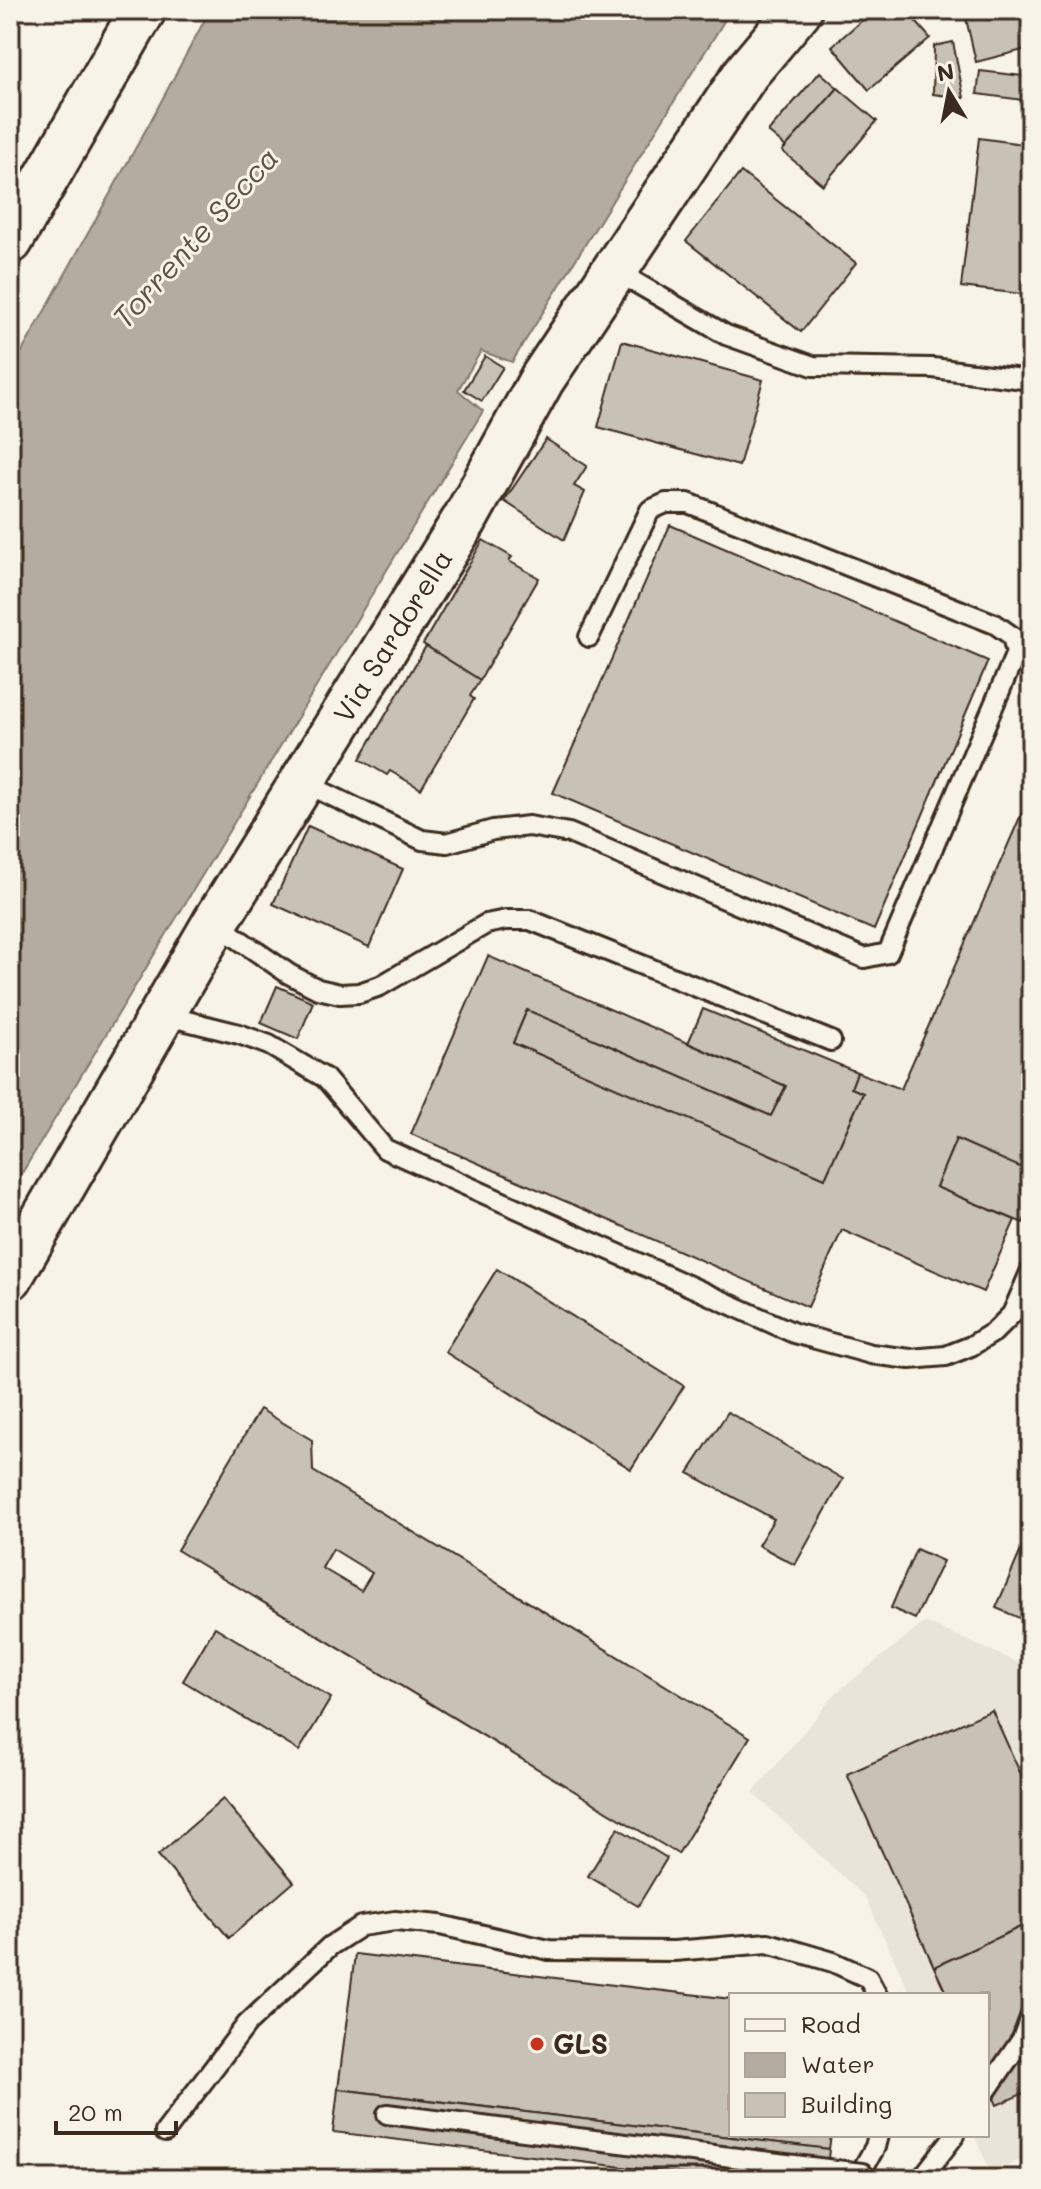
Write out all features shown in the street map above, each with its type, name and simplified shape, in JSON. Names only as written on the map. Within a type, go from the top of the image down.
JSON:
[{"type":"main road","points":[[10,241],[143,10]]},
{"type":"main road","name":"Via Sardorella","points":[[10,1277],[215,923],[465,519],[542,379],[747,72],[799,10]]},
{"type":"lane","points":[[614,270],[726,335],[813,366],[933,368],[1031,380]]},
{"type":"lane","points":[[303,782],[422,840],[447,843],[493,830],[529,826],[569,833],[864,958],[888,953],[1016,653],[1012,636],[995,624],[688,503],[666,503],[650,510],[589,637]]},
{"type":"lane","points":[[215,923],[289,974],[318,989],[340,994],[359,993],[380,986],[486,924],[530,920],[831,1041]]},
{"type":"lane","points":[[163,1015],[239,1034],[269,1045],[325,1078],[385,1149],[794,1333],[871,1354],[910,1359],[946,1356],[994,1332],[1012,1314],[1031,1270]]},
{"type":"lane","points":[[165,2132],[247,2024],[330,1946],[361,1926],[395,1921],[440,1925],[549,1950],[674,1951],[768,1943],[833,1962],[868,1978],[876,1993]]},
{"type":"lane","points":[[989,2088],[1022,2039],[1031,2015]]},
{"type":"lane","points":[[387,2114],[862,2173],[867,2179]]},
{"type":"lane","points":[[857,2179],[878,2137]]},
{"type":"lane","points":[[921,2179],[953,2137]]},
{"type":"shaded area","points":[[925,1622],[1031,1668],[1031,2155],[991,2173],[975,2137],[989,2137],[989,1993],[910,1993],[865,1897],[753,1793],[836,1693]]},
{"type":"water","name":"Torrente Secca","points":[[210,10],[731,10],[512,362],[481,351],[458,390],[483,411],[10,1193],[10,373]]},
{"type":"building","points":[[874,10],[906,10],[930,38],[869,90],[832,46]]},
{"type":"building","points":[[964,10],[1031,10],[1031,48],[976,62]]},
{"type":"building","points":[[953,42],[964,98],[933,94],[934,46]]},
{"type":"building","points":[[980,71],[1031,77],[1031,101],[977,94]]},
{"type":"building","points":[[820,72],[838,88],[786,147],[768,132]]},
{"type":"building","points":[[838,88],[877,121],[823,185],[782,151]]},
{"type":"building","points":[[979,138],[1031,145],[1031,295],[961,287]]},
{"type":"building","points":[[741,172],[856,263],[801,332],[686,241]]},
{"type":"building","points":[[622,341],[763,380],[739,466],[598,427]]},
{"type":"building","points":[[485,356],[503,367],[482,401],[464,390]]},
{"type":"building","points":[[546,439],[587,466],[574,486],[585,492],[564,540],[504,501]]},
{"type":"building","points":[[670,525],[988,661],[874,930],[553,793]]},
{"type":"building","points":[[483,540],[512,557],[509,561],[539,578],[480,680],[423,644]]},
{"type":"building","points":[[426,646],[480,680],[470,696],[474,699],[421,789],[390,771],[387,775],[360,759]]},
{"type":"building","points":[[1031,792],[1031,1172],[956,1139],[936,1187],[1015,1220],[983,1292],[842,1230],[808,1307],[411,1134],[488,956],[786,1086],[771,1116],[527,1010],[513,1043],[825,1178],[863,1093],[851,1088],[857,1072],[901,1089]]},
{"type":"building","points":[[308,826],[403,869],[369,947],[273,904]]},
{"type":"building","points":[[277,986],[313,1002],[298,1039],[261,1023]]},
{"type":"building","points":[[703,1009],[857,1072],[851,1088],[863,1093],[825,1178],[513,1043],[527,1010],[771,1116],[786,1086],[688,1043]]},
{"type":"building","points":[[956,1139],[1031,1172],[1031,1204],[1023,1223],[936,1187]]},
{"type":"building","points":[[497,1269],[684,1386],[631,1469],[445,1352]]},
{"type":"building","points":[[260,1409],[312,1440],[313,1471],[750,1737],[678,1854],[177,1550]],"holes":[[[333,1549],[372,1573],[361,1591],[322,1568]]]},
{"type":"building","points":[[728,1412],[843,1479],[795,1565],[758,1545],[774,1519],[688,1473]]},
{"type":"building","points":[[1031,1527],[1031,1623],[996,1608]]},
{"type":"building","points":[[916,1549],[943,1561],[915,1619],[891,1608]]},
{"type":"building","points":[[215,1627],[331,1698],[299,1751],[183,1681]]},
{"type":"building","points":[[992,1710],[1031,1797],[1031,1922],[934,1967],[847,1774]]},
{"type":"building","points":[[223,1799],[294,1882],[229,1938],[158,1855]]},
{"type":"building","points":[[618,1828],[667,1858],[638,1906],[588,1876]]},
{"type":"building","points":[[1031,1922],[1031,2090],[997,2105],[989,2087],[989,1993],[946,1993],[934,1967]]},
{"type":"building","name":"GLS","points":[[355,1954],[729,1999],[729,2137],[338,2089]]},
{"type":"building","points":[[338,2089],[829,2149],[826,2179],[722,2179],[333,2132]]},
{"type":"building","name":"GLS","points":[[731,2137],[831,2137],[829,2149]]},
{"type":"waterway","points":[[1016,2179],[1031,2172]]},
{"type":"place","name":"GLS","points":[[537,2044]]}]
